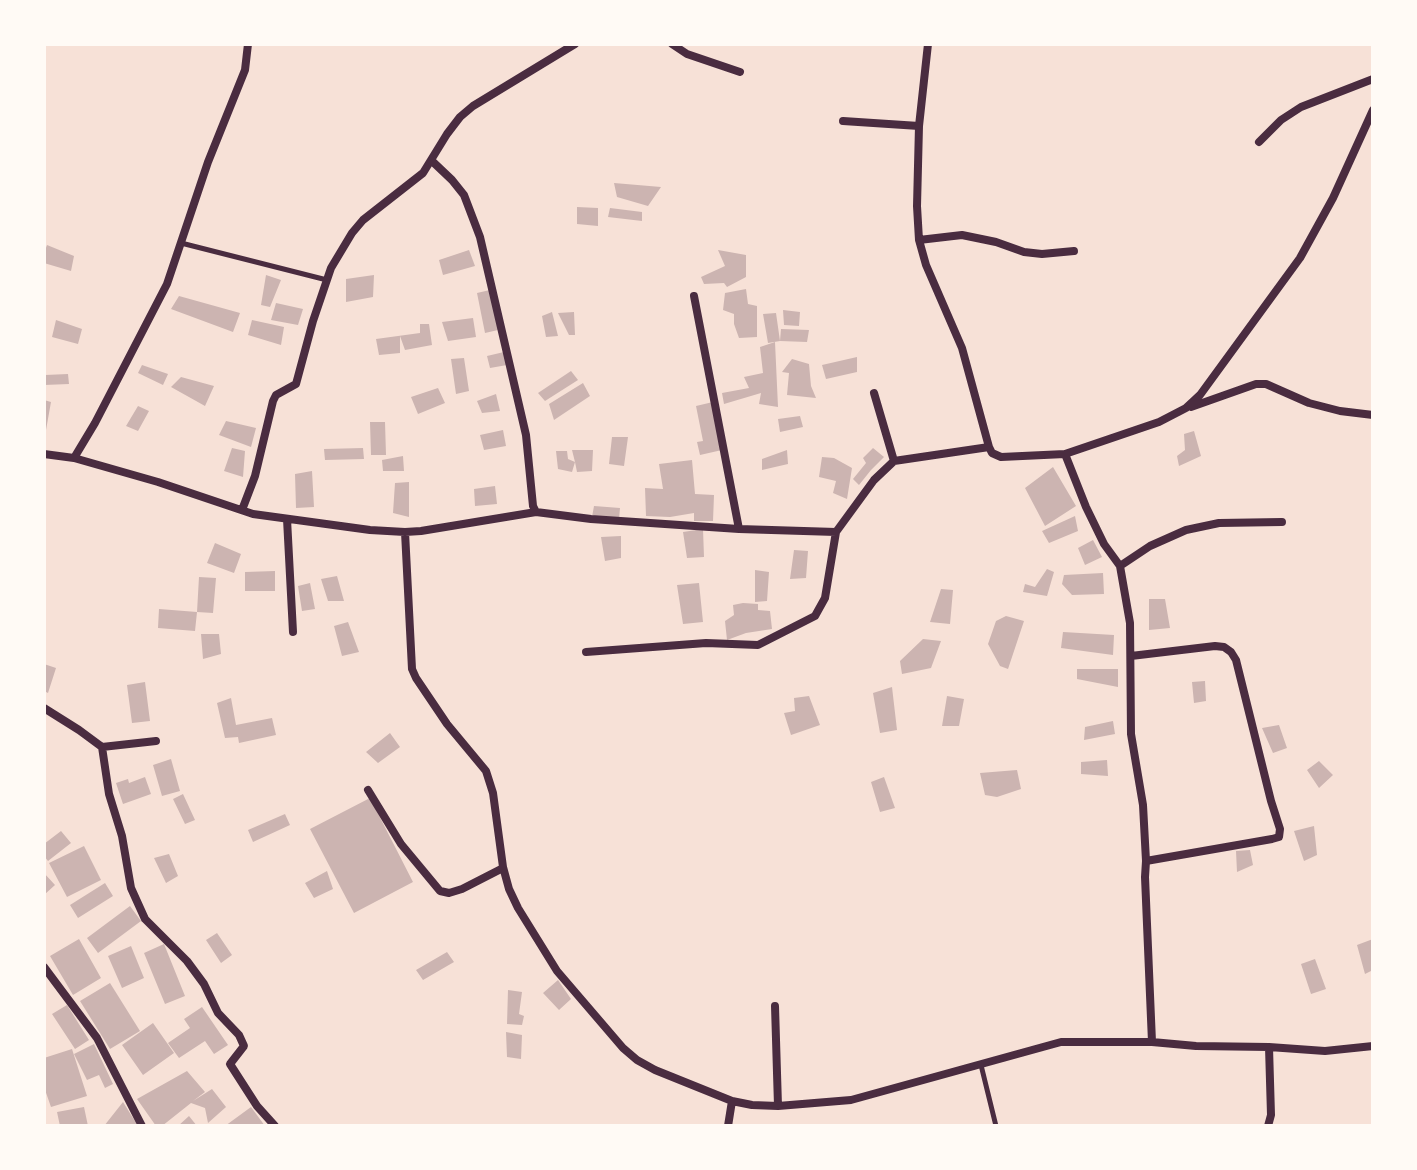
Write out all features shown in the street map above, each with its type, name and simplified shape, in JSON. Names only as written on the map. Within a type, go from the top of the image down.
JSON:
[{"type":"street","points":[[74,458],[167,284],[208,162],[245,70],[248,44]]},
{"type":"street","points":[[242,510],[255,476],[273,401],[276,395],[296,384],[327,280],[344,245],[363,220],[423,173],[460,117],[575,44]]},
{"type":"street","points":[[672,44],[687,54],[740,72]]},
{"type":"street","points":[[928,44],[919,126],[919,240],[926,265],[962,348],[992,453],[1001,457],[1065,454],[1256,384],[1266,384],[1309,403],[1373,415]]},
{"type":"street","points":[[1259,142],[1281,120],[1301,107],[1373,79]]},
{"type":"street","points":[[1186,408],[1200,395],[1300,258],[1333,198],[1373,110]]},
{"type":"street","points":[[843,121],[919,126]]},
{"type":"street","points":[[432,161],[464,195],[480,237],[526,435],[536,512]]},
{"type":"street","points":[[919,240],[962,235],[1024,252],[1074,251]]},
{"type":"street","points":[[694,296],[739,529]]},
{"type":"street","points":[[874,393],[894,461]]},
{"type":"street","points":[[586,652],[706,643],[758,645],[815,616],[825,598],[836,532],[874,480],[894,461],[989,447]]},
{"type":"street","points":[[44,454],[74,458],[242,510],[287,519],[405,532],[536,512],[739,529],[836,532]]},
{"type":"street","points":[[1065,454],[1104,544],[1120,566],[1130,623],[1131,734],[1143,805],[1152,1042]]},
{"type":"street","points":[[287,519],[293,632]]},
{"type":"street","points":[[1120,566],[1150,546],[1186,530],[1219,523],[1282,522]]},
{"type":"street","points":[[405,532],[412,669],[447,724],[486,771],[493,793],[503,868],[509,889],[557,971],[623,1048],[655,1070],[732,1101],[778,1106],[851,1100],[1061,1042],[1152,1042],[1325,1051],[1373,1046]]},
{"type":"street","points":[[1131,656],[1215,646],[1231,652],[1236,660],[1280,829],[1279,837],[1272,839],[1146,861]]},
{"type":"street","points":[[44,708],[102,747],[156,741]]},
{"type":"street","points":[[102,747],[109,794],[122,836],[131,888],[145,919],[187,961],[204,984],[218,1013],[239,1035],[244,1046],[230,1064],[257,1106],[275,1126]]},
{"type":"street","points":[[368,790],[401,844],[440,891],[449,893],[462,889],[503,868]]},
{"type":"street","points":[[44,967],[97,1038],[142,1126]]},
{"type":"street","points":[[775,1006],[778,1106]]},
{"type":"street","points":[[1268,1126],[1271,1115],[1269,1047]]},
{"type":"street","points":[[728,1126],[732,1101]]},
{"type":"lane","points":[[181,243],[327,280]]},
{"type":"lane","points":[[981,1063],[996,1126]]},
{"type":"building","points":[[614,183],[661,187],[648,206],[617,197]]},
{"type":"building","points":[[577,207],[598,208],[598,226],[577,224]]},
{"type":"building","points":[[610,208],[642,212],[642,221],[608,217]]},
{"type":"building","points":[[47,245],[74,256],[71,271],[44,263]]},
{"type":"building","points":[[469,250],[475,266],[443,275],[439,260]]},
{"type":"building","points":[[718,250],[746,255],[746,277],[727,287],[724,283],[704,284],[701,277],[725,266]]},
{"type":"building","points":[[266,275],[281,280],[270,307],[261,305]]},
{"type":"building","points":[[374,275],[373,297],[346,302],[346,279]]},
{"type":"building","points":[[746,289],[748,304],[757,306],[757,337],[739,338],[734,314],[723,310],[725,293]]},
{"type":"building","points":[[490,290],[498,330],[485,333],[477,293]]},
{"type":"building","points":[[179,296],[240,313],[233,332],[171,309]]},
{"type":"building","points":[[276,303],[303,309],[298,325],[271,320]]},
{"type":"building","points":[[783,310],[800,312],[799,326],[784,325]]},
{"type":"building","points":[[552,312],[558,336],[546,337],[542,316]]},
{"type":"building","points":[[574,312],[575,335],[569,335],[558,313]]},
{"type":"building","points":[[776,313],[780,341],[768,343],[763,314]]},
{"type":"building","points":[[473,318],[476,337],[448,341],[442,322]]},
{"type":"building","points":[[56,320],[82,329],[78,344],[52,337]]},
{"type":"building","points":[[252,320],[284,327],[281,345],[248,335]]},
{"type":"building","points":[[420,324],[429,324],[432,345],[405,350],[400,336],[400,353],[379,355],[376,339],[420,333]]},
{"type":"building","points":[[781,329],[809,330],[807,342],[780,341]]},
{"type":"building","points":[[775,342],[778,407],[759,404],[761,393],[724,404],[722,393],[749,388],[744,377],[763,373],[760,347]]},
{"type":"building","points":[[504,352],[507,365],[490,368],[487,356]]},
{"type":"building","points":[[857,357],[857,372],[826,379],[822,365]]},
{"type":"building","points":[[464,358],[469,391],[456,394],[451,359]]},
{"type":"building","points":[[792,359],[809,364],[811,386],[816,398],[787,395],[789,373],[782,372]]},
{"type":"building","points":[[142,365],[168,374],[163,385],[138,373]]},
{"type":"building","points":[[571,371],[578,380],[545,401],[538,393]]},
{"type":"building","points":[[68,374],[69,384],[44,385],[45,375]]},
{"type":"building","points":[[181,377],[214,386],[205,406],[171,387]]},
{"type":"building","points":[[583,383],[590,396],[554,420],[549,404]]},
{"type":"building","points":[[438,388],[445,403],[418,414],[411,397]]},
{"type":"building","points":[[496,394],[500,411],[482,413],[477,401]]},
{"type":"building","points":[[44,400],[51,402],[46,430],[44,429]]},
{"type":"building","points":[[713,402],[722,450],[700,455],[697,442],[703,441],[696,406]]},
{"type":"building","points":[[138,406],[149,411],[138,431],[126,426]]},
{"type":"building","points":[[800,416],[803,427],[780,432],[778,419]]},
{"type":"building","points":[[226,421],[256,428],[251,447],[219,435]]},
{"type":"building","points":[[370,422],[385,422],[386,455],[371,455]]},
{"type":"building","points":[[503,430],[506,446],[484,450],[480,435]]},
{"type":"building","points":[[1194,431],[1201,456],[1179,466],[1177,456],[1185,450],[1184,434]]},
{"type":"building","points":[[612,437],[628,437],[624,466],[609,464]]},
{"type":"building","points":[[232,448],[245,451],[243,477],[224,471]]},
{"type":"building","points":[[363,448],[364,459],[325,460],[324,449]]},
{"type":"building","points":[[873,448],[884,457],[859,485],[853,479],[866,463],[863,458]]},
{"type":"building","points":[[572,450],[593,450],[592,471],[577,472]]},
{"type":"building","points":[[787,450],[788,464],[762,470],[762,459]]},
{"type":"building","points":[[556,451],[567,451],[568,459],[575,462],[572,472],[558,469]]},
{"type":"building","points":[[403,456],[404,471],[383,471],[382,460]]},
{"type":"building","points":[[822,457],[834,458],[852,468],[847,499],[833,493],[836,481],[819,477]]},
{"type":"building","points":[[692,460],[695,494],[714,495],[713,521],[694,521],[694,513],[670,517],[646,516],[645,488],[663,489],[659,464]]},
{"type":"building","points":[[1053,467],[1076,506],[1045,526],[1025,488]]},
{"type":"building","points":[[312,471],[314,507],[296,508],[295,474]]},
{"type":"building","points":[[409,482],[409,517],[393,513],[395,483]]},
{"type":"building","points":[[495,486],[497,504],[475,506],[474,489]]},
{"type":"building","points":[[594,506],[620,508],[619,519],[592,517]]},
{"type":"building","points":[[1075,516],[1078,531],[1049,543],[1042,531]]},
{"type":"building","points":[[703,529],[704,557],[687,558],[683,532]]},
{"type":"building","points":[[621,536],[621,558],[605,561],[601,537]]},
{"type":"building","points":[[1093,540],[1102,557],[1085,565],[1078,548]]},
{"type":"building","points":[[215,543],[241,554],[234,573],[207,563]]},
{"type":"building","points":[[794,550],[808,551],[806,578],[790,579]]},
{"type":"building","points":[[1047,569],[1054,572],[1047,596],[1023,592],[1025,584],[1035,587]]},
{"type":"building","points":[[755,570],[769,572],[767,601],[755,602]]},
{"type":"building","points":[[275,571],[275,591],[245,591],[245,572]]},
{"type":"building","points":[[1103,573],[1104,594],[1072,595],[1062,584],[1064,575]]},
{"type":"building","points":[[337,576],[344,601],[328,601],[321,579]]},
{"type":"building","points":[[199,577],[216,578],[213,613],[197,612]]},
{"type":"building","points":[[310,583],[315,609],[302,611],[298,586]]},
{"type":"building","points":[[699,583],[703,622],[683,624],[677,585]]},
{"type":"building","points":[[941,589],[953,590],[950,624],[930,622]]},
{"type":"building","points":[[1149,599],[1165,599],[1170,628],[1149,630]]},
{"type":"building","points":[[758,604],[758,610],[770,611],[772,629],[727,640],[725,621],[734,615],[733,605]]},
{"type":"building","points":[[159,609],[197,612],[195,631],[158,628]]},
{"type":"building","points":[[1006,616],[1024,621],[1008,669],[1000,666],[988,644],[996,621]]},
{"type":"building","points":[[348,622],[359,652],[342,656],[334,626]]},
{"type":"building","points":[[1063,632],[1114,635],[1113,655],[1061,648]]},
{"type":"building","points":[[201,634],[219,634],[221,654],[203,659]]},
{"type":"building","points":[[923,639],[941,641],[931,668],[902,674],[900,661]]},
{"type":"building","points":[[44,664],[56,668],[48,693],[44,691]]},
{"type":"building","points":[[1077,669],[1118,669],[1118,687],[1077,679]]},
{"type":"building","points":[[1205,681],[1206,701],[1194,703],[1192,682]]},
{"type":"building","points":[[145,682],[150,721],[132,723],[127,685]]},
{"type":"building","points":[[892,687],[897,730],[880,733],[873,693]]},
{"type":"building","points":[[809,696],[820,725],[791,735],[784,713],[795,711],[794,698]]},
{"type":"building","points":[[947,696],[964,699],[959,726],[942,726]]},
{"type":"building","points":[[231,698],[236,725],[272,718],[276,735],[239,743],[238,737],[225,738],[217,703]]},
{"type":"building","points":[[1113,721],[1115,734],[1084,740],[1085,727]]},
{"type":"building","points":[[1279,725],[1287,748],[1273,753],[1262,728]]},
{"type":"building","points":[[390,733],[400,747],[378,763],[366,752]]},
{"type":"building","points":[[171,759],[180,791],[162,796],[153,765]]},
{"type":"building","points":[[1107,760],[1108,776],[1081,774],[1081,762]]},
{"type":"building","points":[[1319,761],[1333,775],[1319,788],[1307,770]]},
{"type":"building","points":[[1017,770],[1021,789],[997,797],[985,795],[980,773]]},
{"type":"building","points":[[145,777],[151,794],[123,804],[116,783],[128,779],[129,783]]},
{"type":"building","points":[[884,777],[895,808],[880,812],[871,782]]},
{"type":"building","points":[[183,794],[195,820],[185,824],[173,799]]},
{"type":"building","points":[[370,798],[413,882],[354,913],[310,829]]},
{"type":"building","points":[[285,814],[290,825],[253,842],[248,830]]},
{"type":"building","points":[[1314,826],[1317,855],[1304,861],[1294,831]]},
{"type":"building","points":[[61,831],[71,843],[48,861],[44,856],[44,844]]},
{"type":"building","points":[[84,846],[101,880],[67,897],[49,863]]},
{"type":"building","points":[[1250,850],[1253,865],[1237,872],[1236,851]]},
{"type":"building","points":[[169,854],[178,876],[166,883],[154,858]]},
{"type":"building","points":[[327,871],[333,889],[314,898],[305,883]]},
{"type":"building","points":[[44,873],[55,885],[44,895]]},
{"type":"building","points":[[105,883],[113,896],[78,918],[70,905]]},
{"type":"building","points":[[130,906],[141,921],[98,953],[87,938]]},
{"type":"building","points":[[217,933],[232,955],[221,963],[206,940]]},
{"type":"building","points":[[79,939],[101,978],[73,995],[50,956]]},
{"type":"building","points":[[1373,939],[1373,970],[1365,974],[1357,945]]},
{"type":"building","points":[[164,944],[185,996],[165,1004],[144,953]]},
{"type":"building","points":[[131,946],[144,978],[122,988],[108,956]]},
{"type":"building","points":[[447,952],[454,962],[423,980],[416,970]]},
{"type":"building","points":[[1315,959],[1326,989],[1311,994],[1301,964]]},
{"type":"building","points":[[558,980],[571,999],[559,1010],[543,993]]},
{"type":"building","points":[[110,983],[140,1031],[110,1049],[80,1001]]},
{"type":"building","points":[[508,990],[522,992],[519,1014],[524,1016],[522,1025],[507,1024]]},
{"type":"building","points":[[67,1005],[89,1040],[75,1049],[52,1014]]},
{"type":"building","points":[[202,1007],[228,1045],[214,1054],[205,1041],[179,1058],[168,1043],[190,1028],[184,1019]]},
{"type":"building","points":[[153,1023],[174,1053],[143,1075],[122,1045]]},
{"type":"building","points":[[506,1032],[522,1035],[521,1059],[507,1057]]},
{"type":"building","points":[[94,1044],[113,1084],[105,1088],[99,1075],[87,1080],[74,1054]]},
{"type":"building","points":[[72,1049],[87,1096],[51,1107],[44,1087],[44,1058]]},
{"type":"building","points":[[187,1071],[205,1092],[193,1101],[212,1089],[226,1107],[208,1123],[205,1108],[191,1103],[162,1126],[156,1126],[137,1099]]},
{"type":"building","points":[[123,1102],[138,1126],[104,1126]]},
{"type":"building","points":[[84,1107],[88,1126],[60,1126],[57,1112]]},
{"type":"building","points":[[251,1107],[265,1126],[225,1126]]},
{"type":"building","points":[[189,1116],[197,1126],[178,1126]]}]
